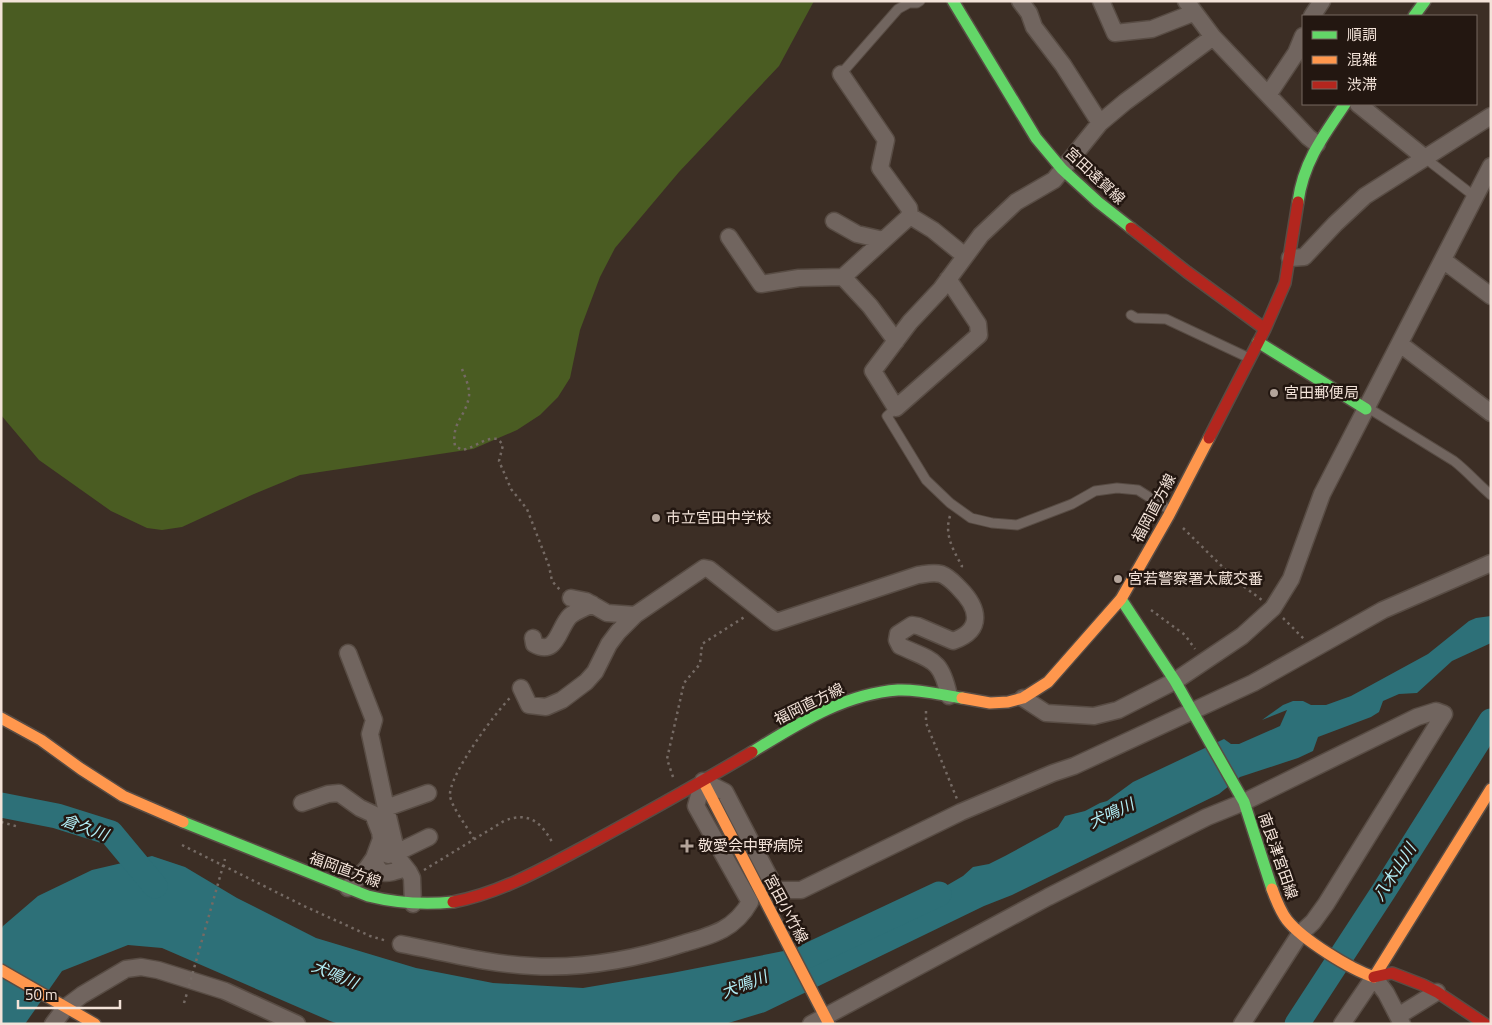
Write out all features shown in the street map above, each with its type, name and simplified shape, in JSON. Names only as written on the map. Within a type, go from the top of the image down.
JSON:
[{"type":"main road","points":[[1415,15],[1425,1]]},
{"type":"main road","name":"宮田遠賀線","points":[[956,6],[1036,138],[1062,169],[1098,202],[1187,272],[1265,328]]},
{"type":"main road","name":"福岡直方線","points":[[1,718],[41,740],[123,796],[348,888],[375,898],[413,904],[454,902],[482,895],[516,881],[679,795],[800,723],[826,709],[854,698],[900,690],[990,702],[1008,702],[1023,698],[1048,682],[1122,599],[1170,513],[1265,328],[1285,283],[1300,185],[1308,161],[1317,144],[1344,105]]},
{"type":"main road","points":[[1258,342],[1366,409]]},
{"type":"main road","name":"南良津宮田線","points":[[1122,599],[1175,681],[1244,802],[1276,901],[1287,920],[1303,936],[1357,971],[1374,977]]},
{"type":"main road","name":"宮田小竹線","points":[[703,781],[822,1021]]},
{"type":"main road","points":[[1374,977],[1491,789]]},
{"type":"main road","points":[[1,970],[94,1024]]},
{"type":"main road","points":[[1374,977],[1392,973],[1436,992],[1485,1024]]},
{"type":"street","points":[[956,6],[973,1]]},
{"type":"street","points":[[1020,1],[1029,13],[1034,27],[1063,64],[1100,122]]},
{"type":"street","points":[[1101,1],[1115,33],[1152,29],[1189,7],[1213,37],[1308,137],[1317,144]]},
{"type":"street","points":[[1313,15],[1322,1]]},
{"type":"street","points":[[948,279],[978,324],[979,335],[896,408],[873,371],[910,322],[948,279],[980,235],[1016,202],[1054,180],[1100,122],[1213,37]]},
{"type":"street","points":[[1268,95],[1299,56],[1302,41]]},
{"type":"street","points":[[841,74],[886,140],[880,168],[909,208],[910,216]]},
{"type":"street","points":[[1359,105],[1425,158]]},
{"type":"street","points":[[1290,258],[1304,257],[1365,196],[1491,116]]},
{"type":"street","points":[[1023,698],[1046,713],[1094,716],[1118,710],[1175,681],[1242,636],[1273,608],[1291,579],[1322,494],[1491,166]]},
{"type":"street","points":[[728,237],[761,284],[799,278],[843,277],[910,216]]},
{"type":"street","points":[[910,216],[933,230],[965,256]]},
{"type":"street","points":[[834,221],[858,234],[883,240]]},
{"type":"street","points":[[1443,260],[1491,296]]},
{"type":"street","points":[[843,277],[870,306],[896,341]]},
{"type":"street","points":[[1400,344],[1491,413]]},
{"type":"street","points":[[401,944],[531,966],[567,966],[613,961],[654,953],[720,933],[744,913],[750,902],[696,806],[703,781],[725,792],[776,890],[801,890],[961,812],[1074,766],[1253,683],[1383,610],[1491,563]]},
{"type":"street","points":[[521,688],[529,705],[546,707],[562,700],[586,682],[595,672],[609,644],[635,614],[704,568],[709,568],[776,622],[932,572],[948,577],[972,603],[976,612],[971,631],[964,637],[953,641],[912,625],[898,634],[897,640],[900,646],[926,656],[937,664],[945,677],[950,696]]},
{"type":"street","points":[[571,598],[586,600],[607,613],[635,614]]},
{"type":"street","points":[[533,638],[534,644],[541,648],[548,648],[554,643],[570,617],[592,604]]},
{"type":"street","points":[[348,653],[374,720],[370,734],[396,853],[409,873],[413,904]]},
{"type":"street","points":[[822,1021],[1048,897],[1207,817],[1244,802],[1417,716],[1436,711],[1444,714],[1326,904],[1242,1024]]},
{"type":"street","points":[[302,803],[328,794],[338,793],[360,808],[373,814],[381,839],[375,860],[377,869],[387,874],[409,873]]},
{"type":"street","points":[[386,808],[428,793]]},
{"type":"street","points":[[348,888],[375,860],[396,853],[429,837]]},
{"type":"street","points":[[53,1024],[64,1006],[126,969],[141,967],[158,970],[225,991],[297,1024]]},
{"type":"street","points":[[1342,1024],[1374,977],[1386,993],[1400,1020],[1436,992]]},
{"type":"lane","points":[[841,74],[898,9],[920,1]]},
{"type":"lane","points":[[1425,158],[1474,196]]},
{"type":"lane","points":[[1131,315],[1136,318],[1166,319],[1249,358]]},
{"type":"lane","points":[[896,408],[887,416],[926,480],[954,506],[971,518],[992,523],[1017,525],[1072,504],[1095,491],[1117,488],[1138,490],[1170,513]]},
{"type":"lane","points":[[1366,409],[1373,411],[1454,461],[1491,495]]},
{"type":"path","points":[[462,369],[469,395],[465,410],[457,422],[453,436],[455,446],[462,450],[471,448],[490,438],[498,439],[503,445],[499,461],[512,488],[527,509],[552,581],[571,598]]},
{"type":"path","points":[[951,580],[962,566],[952,548],[946,526],[954,506]]},
{"type":"path","points":[[1170,513],[1239,583],[1273,608],[1314,649]]},
{"type":"path","points":[[679,795],[667,760],[684,683],[700,664],[702,644],[759,608]]},
{"type":"path","points":[[1148,608],[1185,635],[1204,661]]},
{"type":"path","points":[[474,840],[451,801],[450,793],[454,779],[489,722],[521,688]]},
{"type":"path","points":[[926,692],[926,723],[961,812]]},
{"type":"path","points":[[409,873],[474,840],[515,816],[530,819],[543,826],[562,858]]},
{"type":"path","points":[[1,822],[19,826]]},
{"type":"path","points":[[174,841],[304,906],[370,936],[401,944]]},
{"type":"path","points":[[188,986],[225,859]]},
{"type":"green space","points":[[1,1],[814,1],[779,66],[679,172],[615,248],[600,277],[580,330],[570,378],[558,397],[540,415],[517,430],[473,449],[300,475],[182,527],[162,530],[147,528],[111,511],[39,460],[1,415]]},
{"type":"water","points":[[1491,616],[1491,643],[1452,661],[1417,693],[1399,694],[1383,701],[1379,712],[1371,717],[1318,737],[1313,751],[1298,758],[1240,777],[1219,794],[1012,895],[984,906],[765,1012],[725,1024],[339,1024],[162,948],[128,945],[62,971],[25,1024],[1,1024],[1,930],[3,926],[38,896],[92,870],[152,856],[185,867],[237,898],[316,938],[416,968],[493,983],[583,988],[672,973],[860,936],[963,876],[973,867],[989,864],[1005,856],[1058,827],[1065,816],[1085,811],[1107,801],[1133,782],[1224,739],[1231,744],[1239,744],[1280,726],[1287,710],[1262,720],[1283,705],[1293,701],[1303,701],[1311,705],[1326,705],[1351,696],[1428,654],[1469,621]]},
{"type":"waterway","name":"八木山川","points":[[1297,1024],[1491,721]]},
{"type":"waterway","name":"倉久川","points":[[1,805],[57,816],[111,833],[155,886]]},
{"type":"waterway","name":"犬鳴川","points":[[807,956],[939,894]]},
{"type":"traffic: fast","points":[[953,1],[1036,138],[1062,169],[1098,202],[1131,228]]},
{"type":"traffic: fast","points":[[1415,15],[1425,1]]},
{"type":"traffic: fast","points":[[1298,202],[1309,162],[1344,105]]},
{"type":"traffic: fast","points":[[1258,342],[1366,409]]},
{"type":"traffic: fast","points":[[1121,599],[1175,681],[1244,802],[1272,889]]},
{"type":"traffic: fast","points":[[752,752],[804,721],[858,697],[906,690],[962,698]]},
{"type":"traffic: fast","points":[[183,822],[368,896],[410,903],[453,902]]},
{"type":"traffic: slow","points":[[962,698],[990,703],[1008,702],[1023,698],[1048,682],[1121,599],[1169,515],[1209,438]]},
{"type":"traffic: slow","points":[[1,718],[41,740],[123,796],[183,822]]},
{"type":"traffic: slow","points":[[703,781],[829,1024]]},
{"type":"traffic: slow","points":[[1374,977],[1491,789]]},
{"type":"traffic: slow","points":[[1272,889],[1278,905],[1294,928],[1315,945],[1340,961],[1374,977]]},
{"type":"traffic: slow","points":[[1,970],[95,1024]]},
{"type":"traffic: jam","points":[[1209,438],[1265,329],[1285,283],[1298,202]]},
{"type":"traffic: jam","points":[[1131,228],[1265,329]]},
{"type":"traffic: jam","points":[[453,902],[506,886],[540,870],[651,810],[752,752]]},
{"type":"traffic: jam","points":[[1374,977],[1392,973],[1423,985],[1437,992],[1485,1024]]},
{"type":"place","name":"宮田郵便局","points":[[1274,393]]},
{"type":"place","name":"市立宮田中学校","points":[[656,518]]},
{"type":"place","name":"宮若警察署太蔵交番","points":[[1118,579]]},
{"type":"place","name":"敬愛会中野病院","points":[[687,846]]}]
